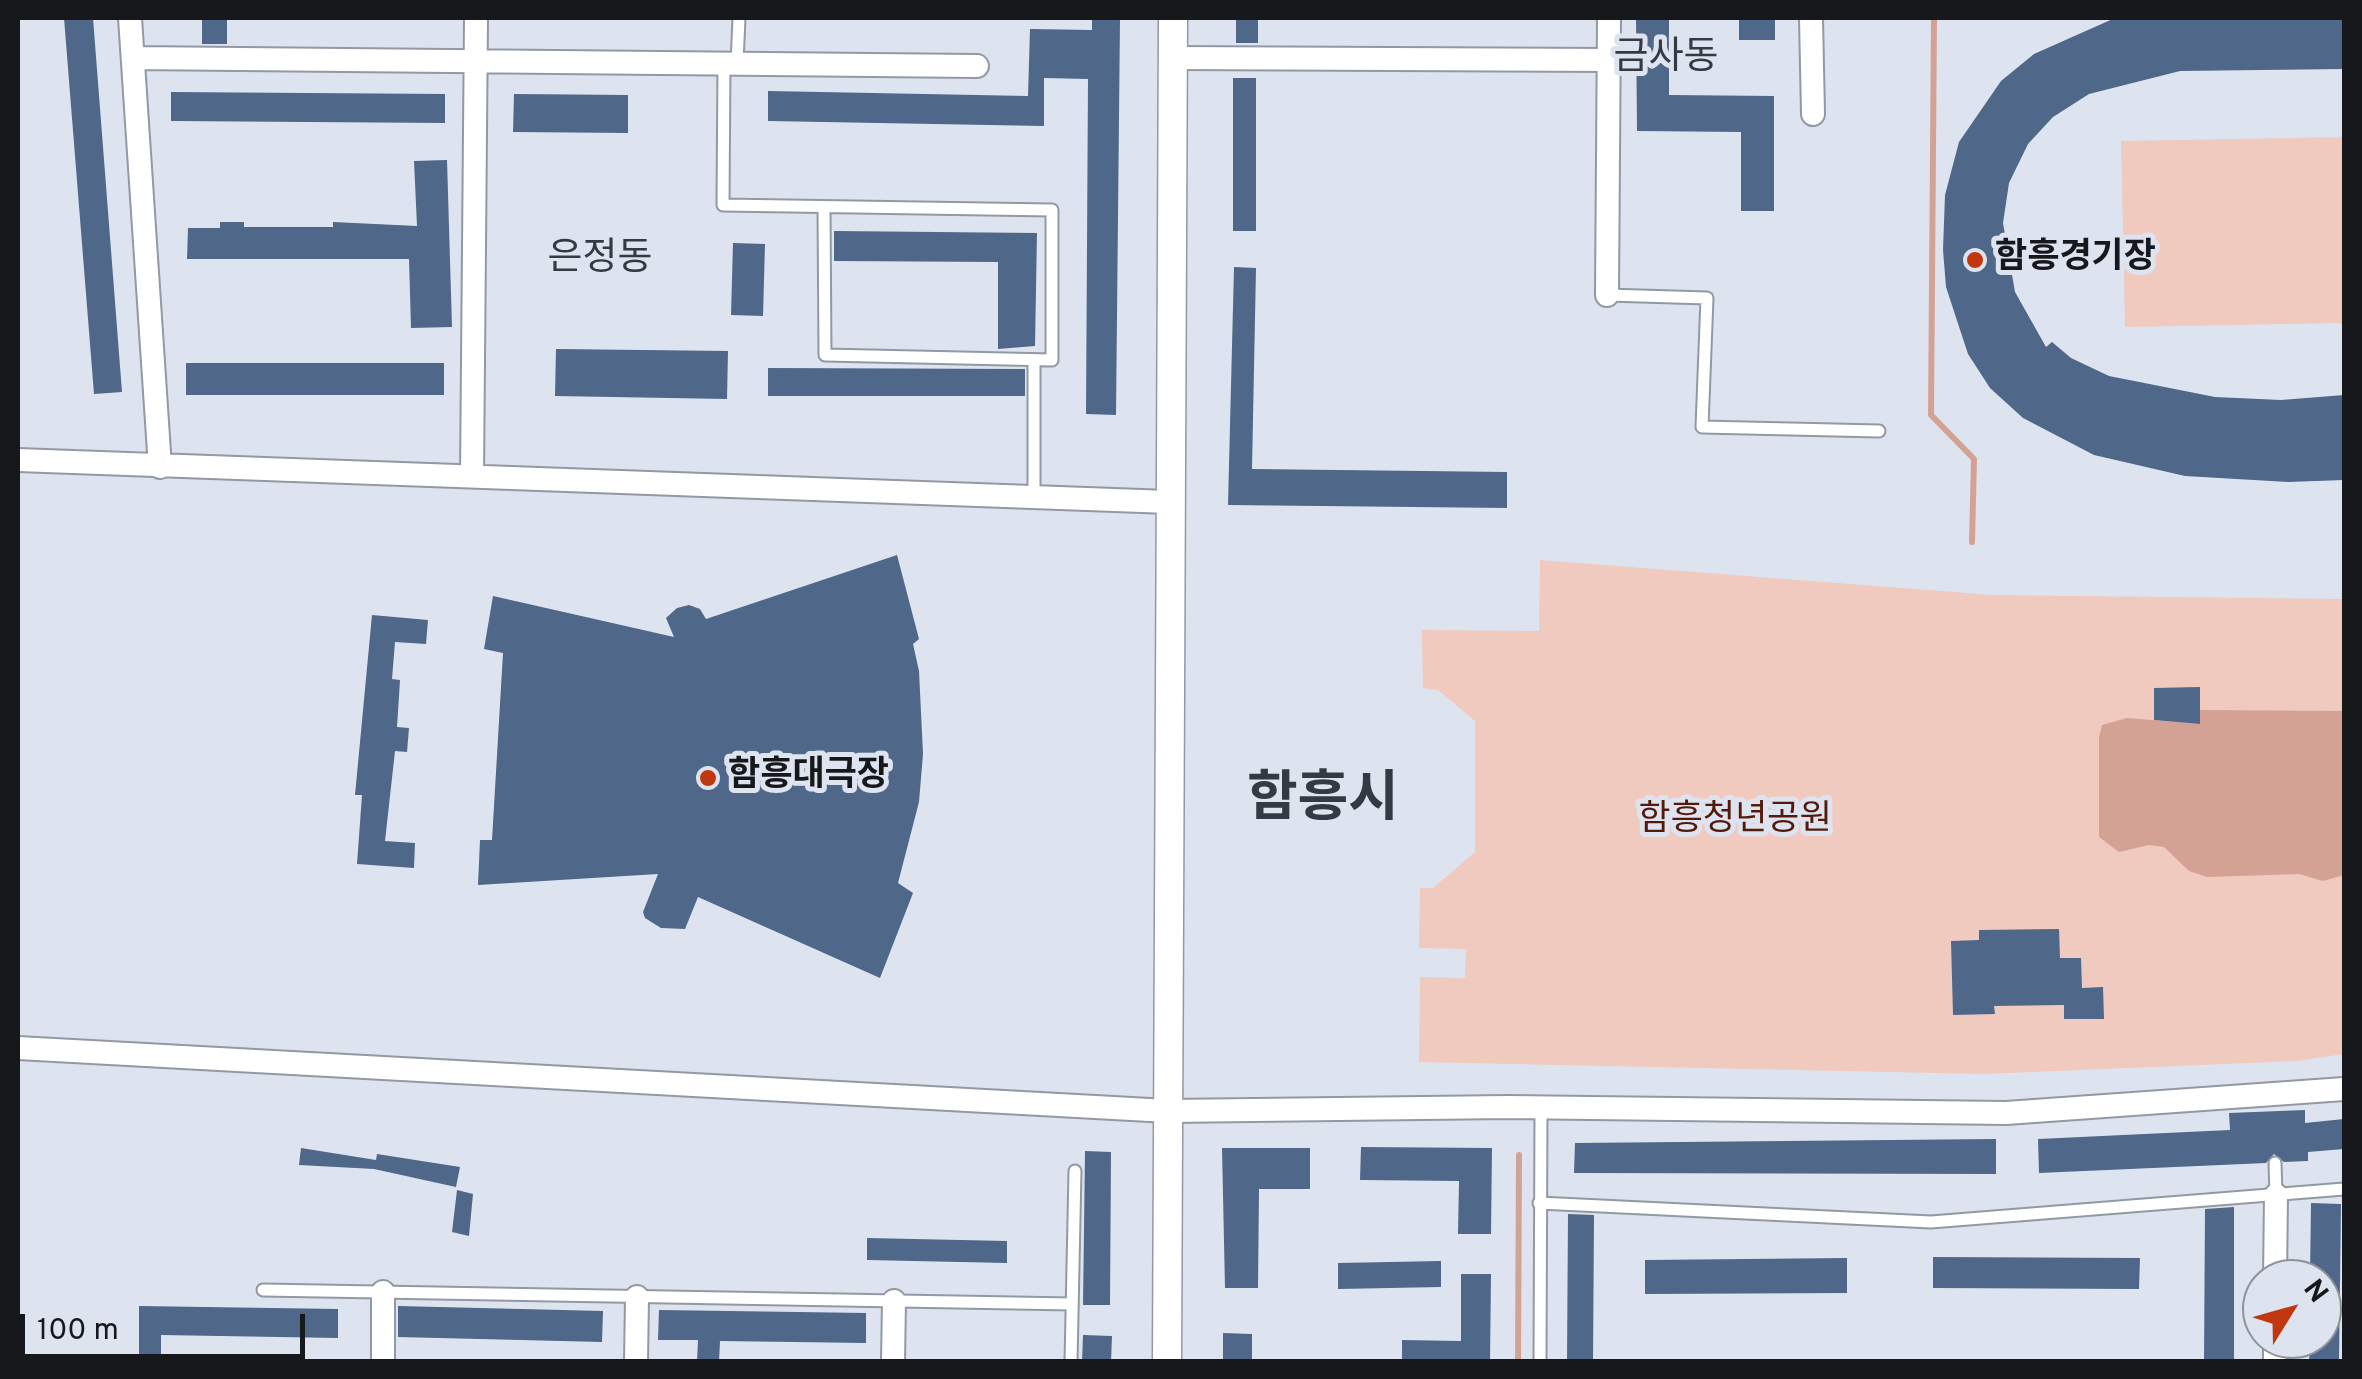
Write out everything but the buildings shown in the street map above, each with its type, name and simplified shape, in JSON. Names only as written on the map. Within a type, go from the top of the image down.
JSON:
[{"type":"street","points":[[130,18],[160,467]]},
{"type":"street","points":[[472,475],[476,18]]},
{"type":"street","points":[[1167,1362],[1173,18]]},
{"type":"street","points":[[1607,296],[1609,18]]},
{"type":"street","points":[[1811,18],[1813,114]]},
{"type":"street","points":[[134,58],[977,66]]},
{"type":"street","points":[[1173,58],[1609,60]]},
{"type":"street","points":[[18,460],[1169,502]]},
{"type":"street","points":[[18,1048],[1168,1112],[1540,1108],[2006,1114],[2344,1089]]},
{"type":"street","points":[[2275,1259],[2276,1195]]},
{"type":"street","points":[[383,1292],[384,1362]]},
{"type":"street","points":[[636,1362],[637,1297]]},
{"type":"street","points":[[894,1301],[894,1362]]},
{"type":"lane","points":[[738,18],[731,64],[724,205],[1052,210],[1052,360],[824,355],[824,207]]},
{"type":"lane","points":[[1607,296],[1706,298],[1702,427],[1879,431]]},
{"type":"lane","points":[[1034,360],[1034,496]]},
{"type":"lane","points":[[1540,1108],[1540,1362]]},
{"type":"lane","points":[[2276,1162],[2276,1195]]},
{"type":"lane","points":[[1072,1362],[1074,1172]]},
{"type":"lane","points":[[1539,1203],[1931,1222],[2344,1189]]},
{"type":"lane","points":[[263,1290],[1072,1304]]},
{"type":"green space","points":[[2344,137],[2344,323],[2125,327],[2121,141]]},
{"type":"green space","name":"함흥청년공원","points":[[1540,560],[1993,595],[2344,599],[2344,1054],[2297,1061],[1984,1074],[1419,1062],[1420,977],[1465,978],[1466,949],[1419,948],[1420,888],[1433,888],[1475,852],[1475,721],[1438,690],[1423,688],[1422,630],[1539,631]]},
{"type":"shaded area","points":[[2200,710],[2344,711],[2344,875],[2323,881],[2299,874],[2207,877],[2189,871],[2164,847],[2149,845],[2119,852],[2099,837],[2102,725],[2127,718],[2200,724]]},
{"type":"waterway","points":[[1934,18],[1931,415],[1974,459],[1972,542]]},
{"type":"waterway","points":[[1518,1362],[1519,1155]]},
{"type":"place","name":"함흥경기장","points":[[1975,260]]},
{"type":"place","name":"함흥대극장","points":[[708,778]]},
{"type":"district","name":"금사동","points":[[1666,60]]},
{"type":"district","name":"은정동","points":[[600,261]]},
{"type":"district","name":"함흥시","points":[[1323,804]]}]
